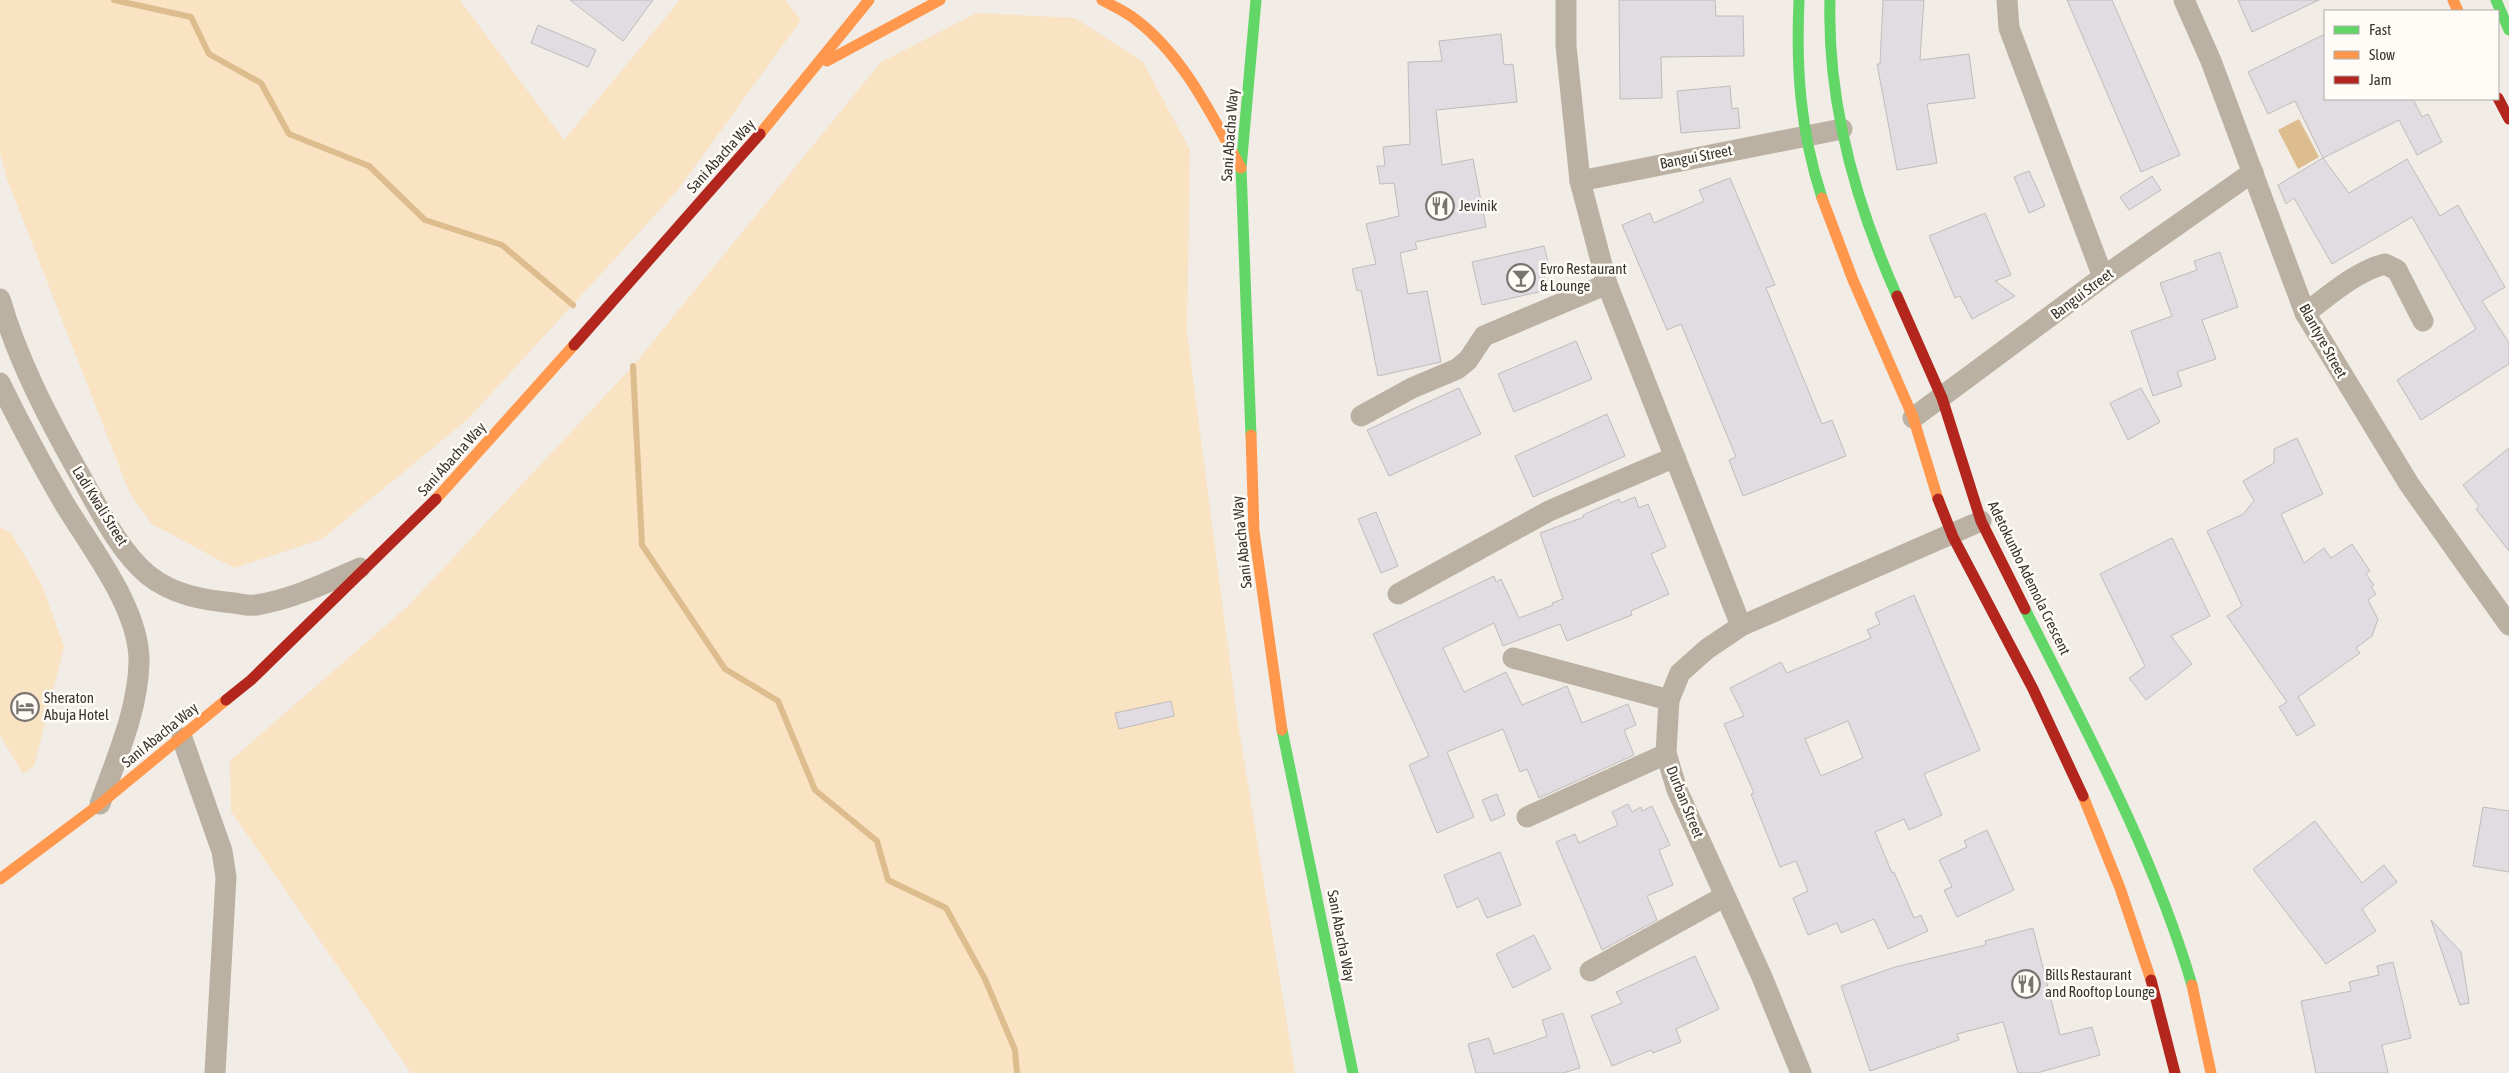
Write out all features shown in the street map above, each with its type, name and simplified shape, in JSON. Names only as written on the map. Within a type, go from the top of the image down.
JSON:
[{"type":"main road","name":"Sani Abacha Way","points":[[0,879],[100,804],[251,680],[436,500],[774,119],[869,0]]},
{"type":"main road","points":[[814,68],[940,0]]},
{"type":"main road","points":[[1102,0],[1137,20],[1169,51],[1195,87],[1241,168]]},
{"type":"main road","name":"Sani Abacha Way","points":[[1256,0],[1241,168],[1254,531],[1279,716],[1353,1073]]},
{"type":"main road","points":[[1799,0],[1797,50],[1804,136],[1820,192],[1848,267],[1913,418],[1951,534],[2044,710],[2116,876],[2145,954],[2162,1014],[2175,1073]]},
{"type":"main road","name":"Adetokunbo Ademola Crescent","points":[[1830,0],[1829,36],[1842,129],[1856,186],[1878,253],[1942,398],[1981,521],[2110,778],[2151,868],[2182,950],[2197,1003],[2211,1073]]},
{"type":"main road","points":[[2496,0],[2509,30]]},
{"type":"main road","points":[[2499,100],[2509,120]]},
{"type":"street","points":[[1566,0],[1566,46],[1580,180],[1607,284],[1742,626]]},
{"type":"street","points":[[2007,0],[2009,28],[2104,277]]},
{"type":"street","name":"Blantyre Street","points":[[2184,0],[2211,61],[2305,313],[2372,426],[2410,484],[2509,625]]},
{"type":"street","name":"Bangui Street","points":[[1580,180],[1842,129]]},
{"type":"street","name":"Bangui Street","points":[[1913,418],[2104,277],[2253,172]]},
{"type":"street","points":[[2305,313],[2375,266],[2385,264],[2397,270],[2423,321]]},
{"type":"street","points":[[1361,416],[1412,388],[1457,369],[1468,360],[1484,336],[1607,284]]},
{"type":"street","name":"Ladi Kwali Street","points":[[0,299],[25,366],[50,420],[108,524],[135,561],[149,575],[184,594],[207,601],[255,605],[310,590],[371,563]]},
{"type":"street","name":"Ladi Kwali Street","points":[[0,383],[24,434],[111,580],[127,612],[138,646],[137,682],[125,736],[100,804]]},
{"type":"street","points":[[1398,594],[1549,511],[1675,457]]},
{"type":"street","name":"Durban Street","points":[[1801,1073],[1677,790],[1666,754],[1669,700],[1680,673],[1707,648],[1742,626],[1981,521]]},
{"type":"street","points":[[1513,658],[1669,700]]},
{"type":"street","points":[[182,738],[222,851],[226,877],[215,1073]]},
{"type":"street","points":[[1527,817],[1666,754]]},
{"type":"street","points":[[1590,971],[1725,896]]},
{"type":"shaded area","points":[[0,0],[460,0],[564,140],[680,0],[785,0],[801,20],[677,191],[468,419],[322,539],[234,568],[152,524],[130,494],[7,179],[0,152]]},
{"type":"shaded area","points":[[977,13],[1075,18],[1143,62],[1190,150],[1187,332],[1237,717],[1295,1073],[411,1073],[231,811],[230,761],[407,607],[633,366],[881,62]]},
{"type":"shaded area","points":[[2299,119],[2319,157],[2298,169],[2278,130]]},
{"type":"shaded area","name":"Sheraton Abuja Hotel","points":[[0,527],[11,533],[42,585],[64,647],[34,766],[23,774],[0,735]]},
{"type":"building","points":[[570,0],[653,0],[623,41]]},
{"type":"building","points":[[1619,0],[1715,0],[1716,16],[1743,16],[1744,56],[1661,57],[1662,98],[1620,99]]},
{"type":"building","points":[[1883,0],[1924,0],[1920,60],[1969,54],[1975,98],[1927,104],[1937,163],[1897,170],[1877,64],[1880,64]]},
{"type":"building","points":[[2067,0],[2112,0],[2180,155],[2141,172]]},
{"type":"building","points":[[2238,0],[2319,0],[2252,32]]},
{"type":"building","points":[[538,25],[596,50],[588,67],[531,43]]},
{"type":"building","points":[[1501,34],[1504,65],[1513,64],[1517,102],[1436,110],[1442,165],[1473,159],[1486,227],[1415,242],[1417,249],[1400,253],[1408,294],[1427,291],[1441,362],[1378,376],[1361,290],[1357,291],[1352,269],[1376,264],[1366,224],[1399,216],[1394,183],[1380,184],[1377,166],[1385,166],[1383,147],[1410,144],[1408,62],[1442,61],[1439,41]]},
{"type":"building","points":[[2324,34],[2324,100],[2414,100],[2422,117],[2428,114],[2442,142],[2417,155],[2399,120],[2323,158],[2295,101],[2268,114],[2248,72]]},
{"type":"building","points":[[1730,86],[1732,109],[1738,108],[1740,128],[1681,133],[1677,91]]},
{"type":"building","points":[[2323,158],[2349,193],[2407,159],[2440,216],[2458,205],[2505,287],[2482,301],[2509,343],[2509,364],[2421,420],[2397,380],[2476,329],[2412,217],[2332,264],[2294,198],[2286,204],[2278,185]]},
{"type":"building","points":[[2029,171],[2045,206],[2029,213],[2014,177]]},
{"type":"building","points":[[2152,176],[2161,190],[2129,210],[2120,197]]},
{"type":"building","points":[[1730,178],[1775,285],[1766,288],[1822,424],[1832,420],[1846,456],[1743,496],[1729,460],[1736,457],[1681,324],[1667,330],[1622,225],[1650,213],[1654,223],[1704,201],[1699,190]]},
{"type":"building","points":[[1985,213],[2011,275],[1995,281],[2015,296],[1972,319],[1960,296],[1955,298],[1929,236]]},
{"type":"building","points":[[1544,246],[1549,266],[1542,267],[1547,290],[1482,305],[1472,262]]},
{"type":"building","points":[[2220,252],[2238,307],[2202,320],[2216,359],[2177,372],[2182,386],[2153,396],[2131,331],[2172,316],[2160,283],[2197,270],[2194,261]]},
{"type":"building","points":[[1576,341],[1592,379],[1514,412],[1498,374]]},
{"type":"building","points":[[1459,388],[1481,434],[1389,476],[1367,430]]},
{"type":"building","points":[[2141,388],[2160,422],[2128,440],[2110,403]]},
{"type":"building","points":[[1607,414],[1625,456],[1533,497],[1515,456]]},
{"type":"building","points":[[2297,438],[2323,494],[2281,514],[2304,563],[2324,548],[2331,558],[2352,544],[2370,571],[2366,574],[2374,585],[2371,587],[2376,594],[2368,600],[2378,619],[2372,636],[2356,648],[2360,653],[2298,697],[2315,725],[2297,736],[2279,707],[2287,702],[2227,616],[2242,606],[2207,531],[2243,514],[2254,501],[2243,481],[2274,463],[2274,449]]},
{"type":"building","points":[[2509,448],[2509,551],[2476,509],[2479,506],[2463,485]]},
{"type":"building","points":[[1635,497],[1639,508],[1648,504],[1666,547],[1651,554],[1669,594],[1631,611],[1632,615],[1567,641],[1560,624],[1503,646],[1494,623],[1443,648],[1464,692],[1506,672],[1522,705],[1567,686],[1582,723],[1628,704],[1636,725],[1624,730],[1634,755],[1539,798],[1527,769],[1520,772],[1503,729],[1447,752],[1474,817],[1437,833],[1409,765],[1429,756],[1373,634],[1494,576],[1496,582],[1501,579],[1519,618],[1553,605],[1552,603],[1563,599],[1540,533],[1584,517],[1583,515],[1619,499],[1621,503]]},
{"type":"building","points":[[1376,512],[1398,566],[1381,573],[1358,519]]},
{"type":"building","points":[[2172,538],[2210,616],[2171,636],[2192,664],[2146,700],[2129,678],[2145,666],[2100,574]]},
{"type":"building","points":[[1914,595],[1980,750],[1924,774],[1942,815],[1909,830],[1904,819],[1875,832],[1914,918],[1921,915],[1928,931],[1888,949],[1874,919],[1841,933],[1837,923],[1808,935],[1793,898],[1808,891],[1796,861],[1780,867],[1751,794],[1754,793],[1724,724],[1744,716],[1730,688],[1781,662],[1787,673],[1871,638],[1867,630],[1880,624],[1875,613]],"holes":[[[1848,721],[1863,758],[1821,776],[1805,739]]]},
{"type":"building","points":[[1171,701],[1174,716],[1119,729],[1115,713]]},
{"type":"building","points":[[1497,794],[1505,815],[1491,821],[1482,800]]},
{"type":"building","points":[[1628,804],[1632,812],[1641,807],[1642,811],[1652,806],[1670,845],[1659,850],[1673,885],[1647,896],[1657,920],[1602,950],[1556,842],[1575,834],[1579,843],[1618,825],[1612,812]]},
{"type":"building","points":[[2483,807],[2509,811],[2509,872],[2473,866]]},
{"type":"building","points":[[2315,821],[2362,883],[2384,865],[2397,882],[2362,909],[2376,931],[2326,964],[2253,869]]},
{"type":"building","points":[[1987,830],[2014,890],[1957,917],[1944,890],[1952,887],[1939,860],[1967,847],[1964,841]]},
{"type":"building","points":[[1500,852],[1521,905],[1487,918],[1478,898],[1457,908],[1444,875]]},
{"type":"building","points":[[2431,920],[2461,952],[2469,1003],[2460,1005]]},
{"type":"building","points":[[2033,928],[2060,1035],[2092,1027],[2100,1055],[2037,1073],[2018,1073],[2003,1022],[1957,1034],[1959,1040],[1870,1071],[1841,986],[1895,967],[1986,945],[1985,941]]},
{"type":"building","points":[[1534,935],[1551,969],[1513,988],[1496,954]]},
{"type":"building","points":[[1695,956],[1719,1009],[1676,1029],[1681,1042],[1653,1053],[1651,1050],[1612,1066],[1591,1016],[1622,1003],[1616,992]]},
{"type":"building","points":[[2393,962],[2411,1038],[2382,1045],[2388,1073],[2316,1073],[2301,1001],[2351,991],[2349,982],[2379,975],[2377,966]]},
{"type":"building","points":[[1563,1013],[1580,1068],[1563,1073],[1476,1073],[1468,1044],[1489,1038],[1494,1054],[1528,1043],[1547,1036],[1542,1020]]},
{"type":"waterway","points":[[114,0],[191,17],[209,54],[261,83],[289,134],[369,166],[425,220],[502,245],[573,305]]},
{"type":"waterway","points":[[633,366],[642,545],[725,669],[778,701],[815,790],[877,841],[888,880],[946,908],[985,979],[1015,1050],[1017,1073]]},
{"type":"traffic: fast","points":[[1251,435],[1241,168],[1256,0]]},
{"type":"traffic: fast","points":[[1799,0],[1798,51],[1801,100],[1809,148],[1822,198]]},
{"type":"traffic: fast","points":[[1830,0],[1833,76],[1847,152],[1869,225],[1897,296]]},
{"type":"traffic: fast","points":[[2496,0],[2509,30]]},
{"type":"traffic: fast","points":[[2025,609],[2095,747],[2138,840],[2176,936],[2192,985]]},
{"type":"traffic: fast","points":[[1282,730],[1353,1073]]},
{"type":"traffic: slow","points":[[760,134],[869,0]]},
{"type":"traffic: slow","points":[[827,61],[940,0]]},
{"type":"traffic: slow","points":[[1102,0],[1135,19],[1168,51],[1196,88],[1241,168]]},
{"type":"traffic: slow","points":[[2453,0],[2458,10]]},
{"type":"traffic: slow","points":[[1822,198],[1853,280],[1913,417],[1938,499]]},
{"type":"traffic: slow","points":[[436,499],[574,345]]},
{"type":"traffic: slow","points":[[1251,435],[1254,531],[1282,730]]},
{"type":"traffic: slow","points":[[0,879],[100,804],[226,700]]},
{"type":"traffic: slow","points":[[2083,796],[2120,888],[2151,980]]},
{"type":"traffic: slow","points":[[2192,985],[2211,1073]]},
{"type":"traffic: jam","points":[[2499,100],[2509,119]]},
{"type":"traffic: jam","points":[[574,345],[760,134]]},
{"type":"traffic: jam","points":[[1897,296],[1942,398],[1981,521],[2025,609]]},
{"type":"traffic: jam","points":[[226,700],[251,680],[436,499]]},
{"type":"traffic: jam","points":[[1938,499],[1953,537],[2033,689],[2083,796]]},
{"type":"traffic: jam","points":[[2151,980],[2175,1073]]},
{"type":"place","name":"Jevinik","points":[[1440,206]]},
{"type":"place","name":"Evro Restaurant & Lounge","points":[[1521,278]]},
{"type":"place","name":"Sheraton Abuja Hotel","points":[[25,707]]},
{"type":"place","name":"Bills Restaurant and Rooftop Lounge","points":[[2026,984]]}]
